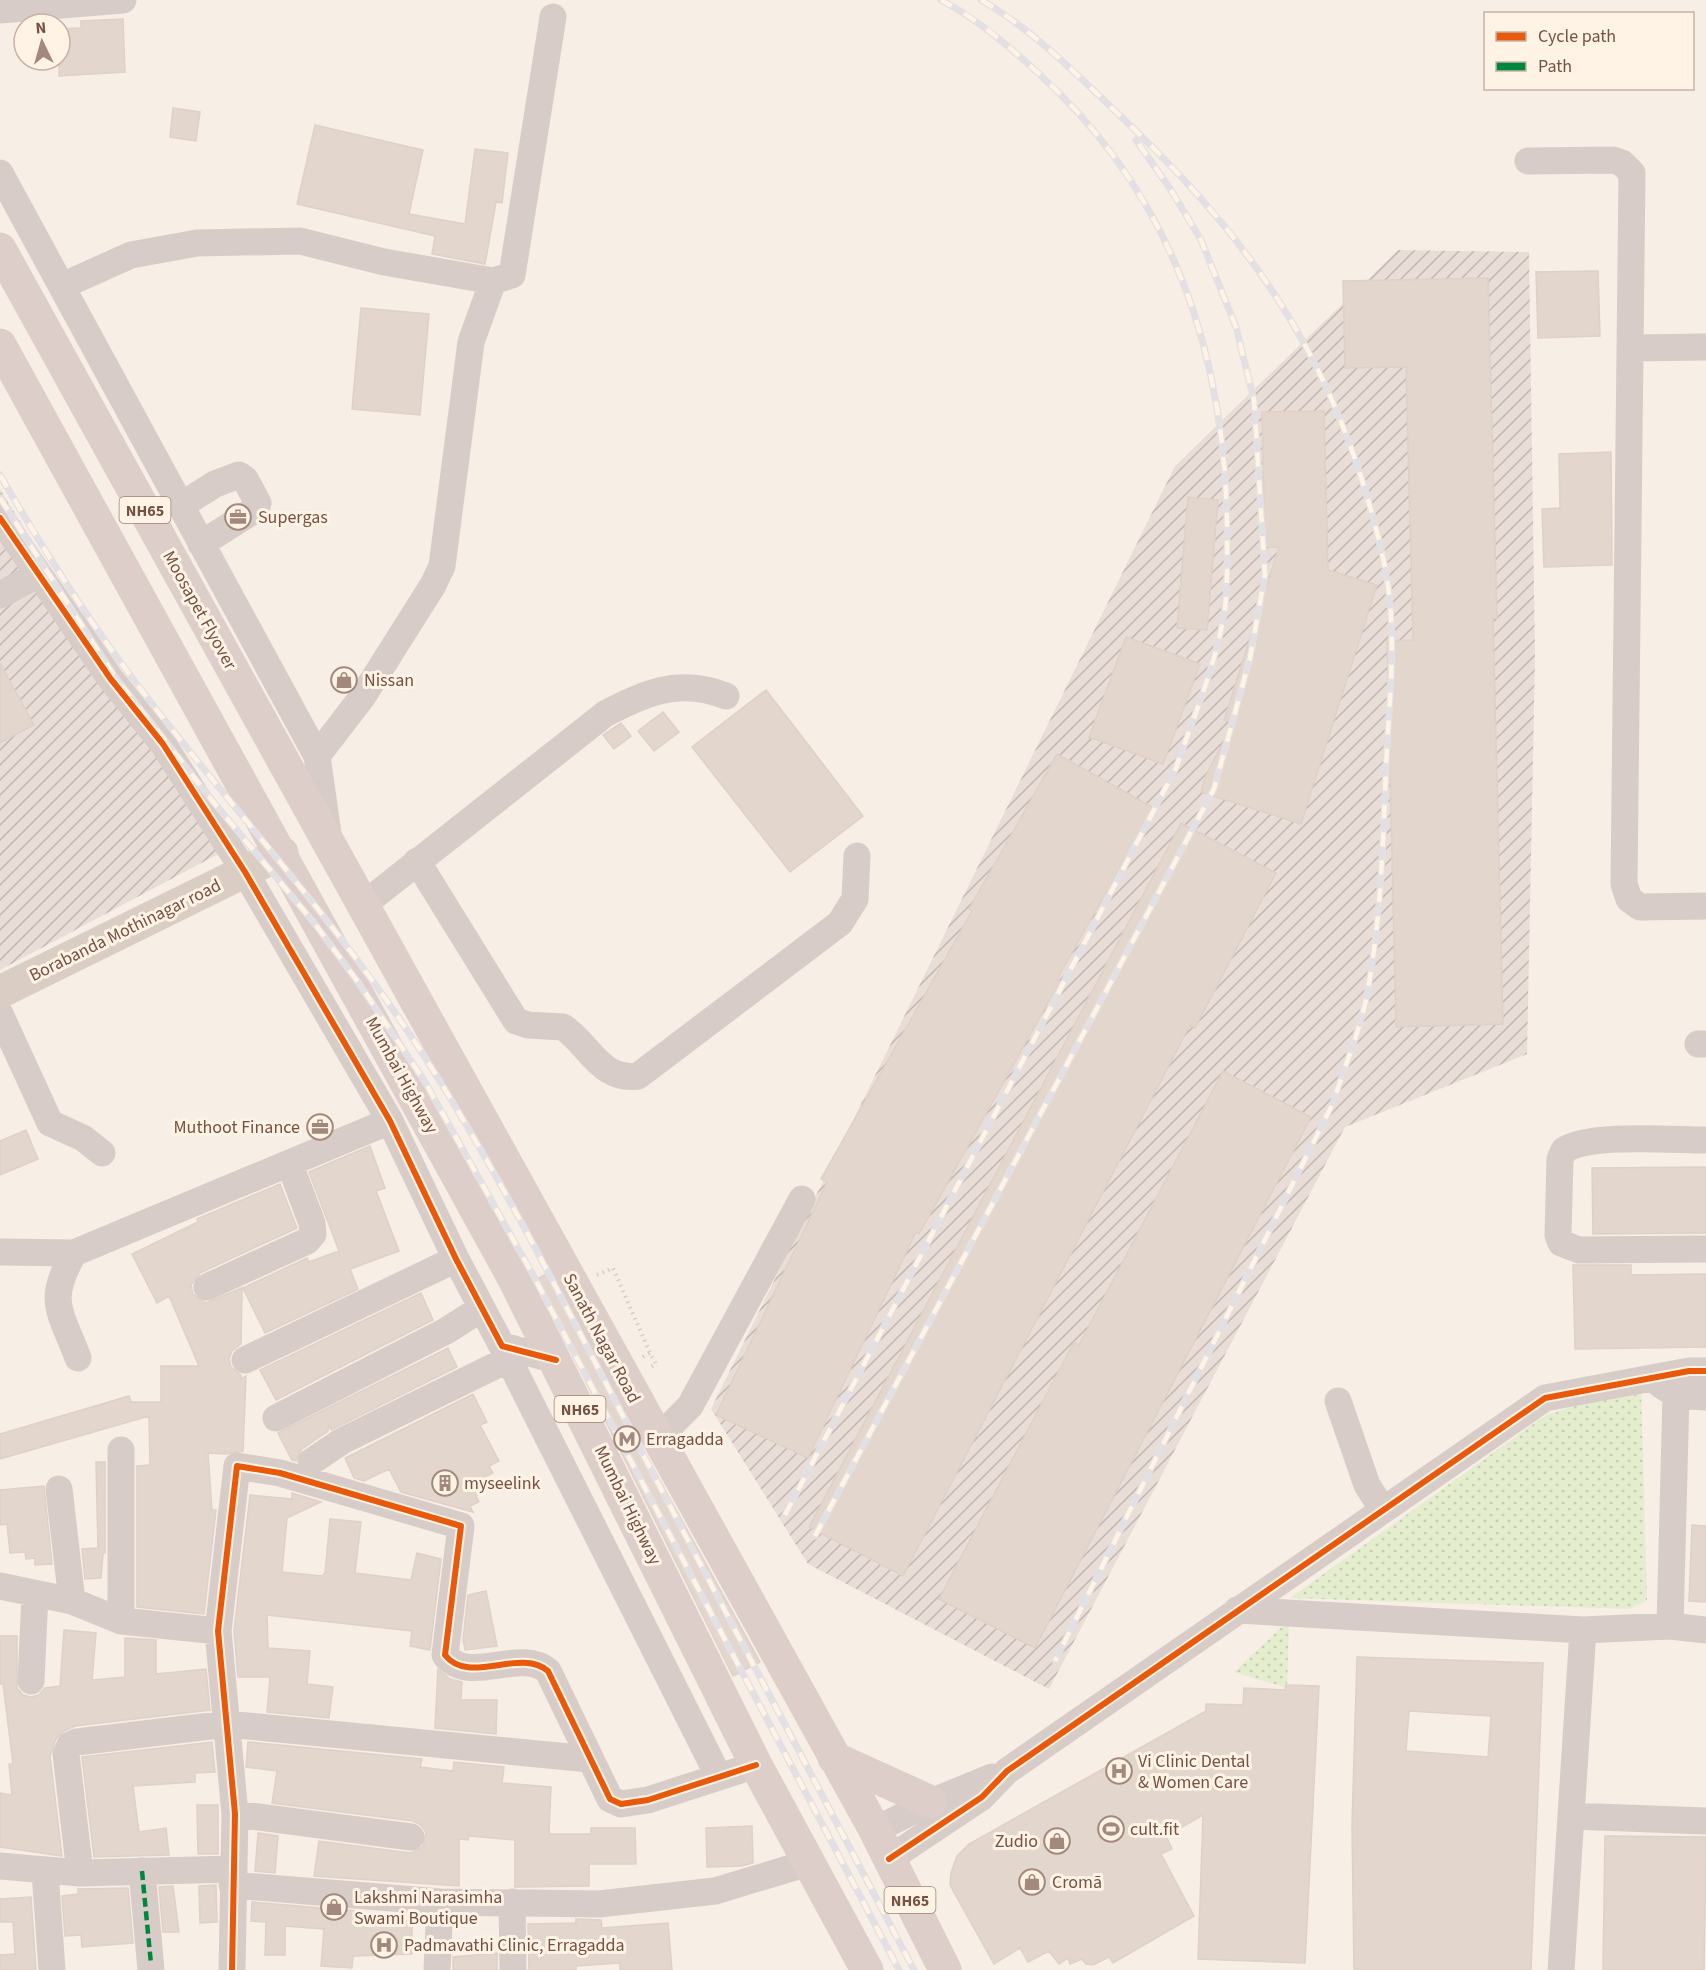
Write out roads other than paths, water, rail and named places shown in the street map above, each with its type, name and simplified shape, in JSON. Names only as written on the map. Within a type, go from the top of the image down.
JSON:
[{"type":"highway","name":"Moosapet Flyover","points":[[0,249],[304,764],[330,845]]},
{"type":"highway","name":"NH65","points":[[0,345],[245,793],[276,844]]},
{"type":"highway","name":"Mumbai Highway","points":[[276,844],[556,1359],[756,1765],[867,1970]]},
{"type":"highway","name":"Sanath Nagar Road","points":[[330,845],[875,1830]]},
{"type":"highway","points":[[401,1075],[444,1052]]},
{"type":"highway","points":[[478,1214],[521,1191]]},
{"type":"highway","points":[[834,1758],[931,1802]]},
{"type":"highway","name":"NH65","points":[[875,1830],[945,1970]]},
{"type":"main road","name":"Borabanda Mothinagar road","points":[[0,992],[276,844]]},
{"type":"main road","points":[[0,974],[239,862]]},
{"type":"street","points":[[0,10],[123,0]]},
{"type":"street","points":[[62,286],[131,255],[198,243],[300,242],[384,261],[493,281],[512,275],[553,17]]},
{"type":"street","points":[[1528,161],[1613,160],[1622,163],[1632,173],[1624,884],[1629,899],[1641,908],[1706,906]]},
{"type":"street","points":[[0,173],[182,505],[304,764],[363,696],[433,585],[442,566],[471,342],[493,281]]},
{"type":"street","points":[[1631,348],[1706,347]]},
{"type":"street","points":[[182,505],[215,484],[239,475],[245,479],[258,503],[256,509],[201,544]]},
{"type":"street","points":[[0,518],[110,678],[163,744],[239,862],[390,1121],[456,1259],[506,1353],[719,1777]]},
{"type":"street","points":[[0,595],[37,574]]},
{"type":"street","points":[[363,905],[512,785],[613,709],[639,695],[677,688],[704,687],[726,696]]},
{"type":"street","points":[[417,861],[516,1021],[528,1025],[563,1027],[601,1066],[623,1078],[638,1076],[840,923],[855,899],[857,856]]},
{"type":"street","points":[[0,1014],[50,1123],[83,1138],[102,1153]]},
{"type":"street","points":[[0,1252],[74,1253],[123,1231],[290,1165],[390,1121]]},
{"type":"street","points":[[1706,1140],[1604,1140],[1580,1143],[1564,1150],[1560,1159],[1558,1235],[1561,1243],[1579,1250],[1706,1249]]},
{"type":"street","points":[[207,1287],[307,1241],[314,1234],[290,1165]]},
{"type":"street","points":[[657,1439],[690,1406],[802,1199]]},
{"type":"street","points":[[74,1253],[62,1272],[56,1301],[78,1358]]},
{"type":"street","points":[[245,1360],[456,1259]]},
{"type":"street","points":[[276,1418],[446,1331],[482,1308]]},
{"type":"street","points":[[311,1462],[342,1441],[506,1353],[556,1359]]},
{"type":"street","points":[[889,1859],[981,1797],[1007,1772],[1545,1398],[1650,1377],[1689,1371],[1706,1371]]},
{"type":"street","points":[[1650,1377],[1676,1395],[1706,1397]]},
{"type":"street","points":[[1670,1626],[1676,1395]]},
{"type":"street","points":[[1338,1401],[1366,1485],[1383,1510]]},
{"type":"street","points":[[120,1450],[121,1621]]},
{"type":"street","points":[[232,1970],[235,1814],[218,1631],[237,1466],[280,1473],[461,1526],[445,1655],[452,1664],[466,1667],[532,1662],[548,1671],[610,1799],[621,1804],[648,1800],[756,1765]]},
{"type":"street","points":[[59,1489],[72,1601]]},
{"type":"street","points":[[622,1586],[659,1568]]},
{"type":"street","points":[[0,1586],[72,1601],[121,1621],[218,1631]]},
{"type":"street","points":[[31,1681],[35,1594]]},
{"type":"street","points":[[1238,1610],[1583,1630],[1670,1626],[1706,1630]]},
{"type":"street","points":[[1552,1954],[1571,1816],[1583,1630]]},
{"type":"street","points":[[80,1873],[66,1754],[70,1745],[77,1742],[227,1724],[590,1759]]},
{"type":"street","points":[[875,1830],[931,1802],[1007,1772]]},
{"type":"street","points":[[235,1814],[411,1837]]},
{"type":"street","points":[[1571,1816],[1706,1821]]},
{"type":"street","points":[[0,1866],[45,1872],[142,1871],[233,1877],[440,1902],[599,1904],[656,1900],[715,1891],[808,1863]]},
{"type":"street","points":[[142,1871],[151,1970]]},
{"type":"street","points":[[45,1872],[52,1970]]},
{"type":"street","points":[[437,1970],[440,1902]]},
{"type":"street","points":[[512,1902],[513,1970]]},
{"type":"railway","points":[[785,1515],[1176,768],[1211,669],[1225,608],[1227,522],[1223,458],[1215,395],[1200,335],[1180,276],[1155,221],[1122,168],[1084,119],[1004,43],[967,15],[941,0]]},
{"type":"railway","points":[[981,0],[1003,13],[1043,44],[1175,170],[1245,252],[1275,295],[1327,388],[1348,439],[1379,539],[1388,586],[1392,636],[1378,910],[1372,967],[1356,1036],[1333,1103],[1055,1661]]},
{"type":"railway","points":[[815,1536],[1214,789],[1250,658],[1265,575],[1254,400],[1236,327],[1201,240],[1171,190],[1136,140]]},
{"type":"railway","points":[[0,475],[62,577],[112,651],[361,965],[431,1067],[489,1164],[543,1262],[914,1970]]},
{"type":"railway","points":[[0,498],[115,677],[215,804],[315,924],[358,982],[425,1082],[533,1275],[899,1970]]},
{"type":"place","name":"Supergas","points":[[238,517]]},
{"type":"place","name":"Nissan","points":[[344,680]]},
{"type":"place","name":"Muthoot Finance","points":[[320,1127]]},
{"type":"place","name":"Erragadda","points":[[627,1439]]},
{"type":"place","name":"myseelink","points":[[445,1483]]},
{"type":"place","name":"Vi Clinic Dental & Women Care","points":[[1119,1771]]},
{"type":"place","name":"cult.fit","points":[[1111,1829]]},
{"type":"place","name":"Zudio","points":[[1057,1841]]},
{"type":"place","name":"Cromā","points":[[1032,1882]]},
{"type":"place","name":"Lakshmi Narasimha Swami Boutique","points":[[334,1907]]},
{"type":"place","name":"Padmavathi Clinic, Erragadda","points":[[384,1945]]}]
